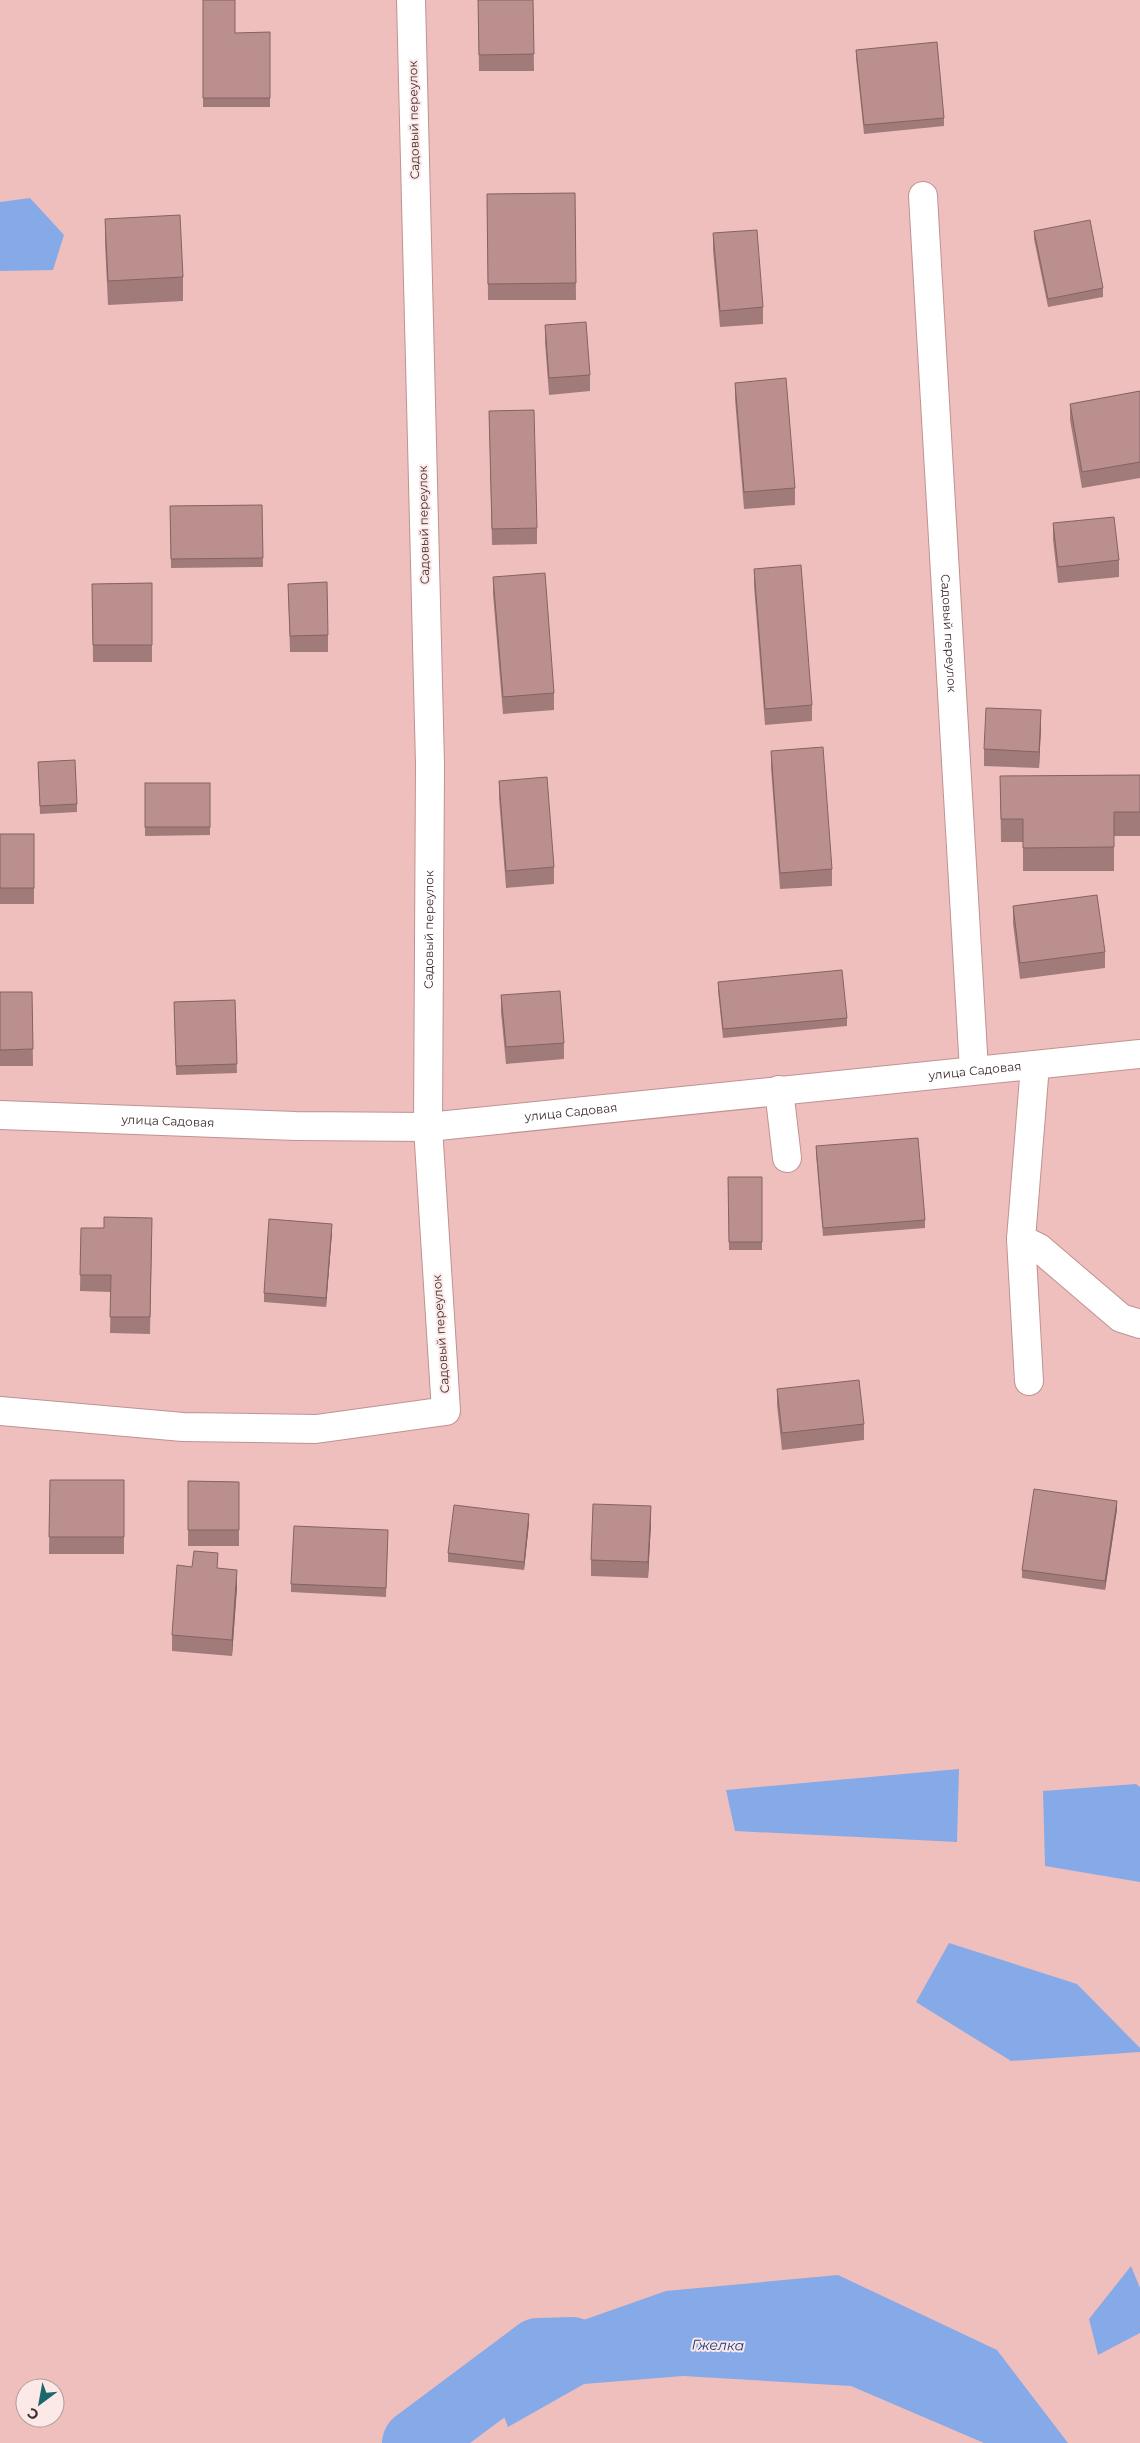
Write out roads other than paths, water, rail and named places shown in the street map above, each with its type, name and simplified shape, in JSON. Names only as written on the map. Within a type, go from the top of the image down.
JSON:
[{"type":"street","name":"Садовый переулок","points":[[0,1412],[183,1427],[316,1429],[446,1411],[428,1127],[430,764],[411,0]]},
{"type":"street","name":"Садовый переулок","points":[[923,196],[974,1070]]},
{"type":"street","name":"улица Садовая","points":[[0,1115],[296,1126],[428,1127],[746,1096],[779,1090],[1140,1054]]},
{"type":"street","points":[[1030,1381],[1021,1239],[1035,1064]]},
{"type":"street","points":[[779,1090],[787,1158]]},
{"type":"street","points":[[1021,1239],[1039,1248],[1121,1318],[1140,1324]]},
{"type":"water","points":[[30,198],[64,235],[53,270],[0,271],[0,202]]},
{"type":"water","points":[[959,1769],[957,1842],[735,1831],[726,1790]]},
{"type":"water","points":[[1136,1784],[1140,1787],[1140,1882],[1045,1866],[1043,1791]]},
{"type":"water","points":[[949,1943],[1077,1984],[1140,2048],[1140,2052],[1011,2061],[916,2002]]},
{"type":"water","points":[[1131,2266],[1140,2288],[1140,2333],[1098,2355],[1089,2319]]},
{"type":"water","points":[[838,2275],[997,2350],[1068,2443],[984,2443],[851,2386],[683,2376],[584,2384],[508,2427],[481,2356],[666,2291]]},
{"type":"waterway","name":"Гжелка","points":[[415,2443],[538,2351],[572,2350]]}]
